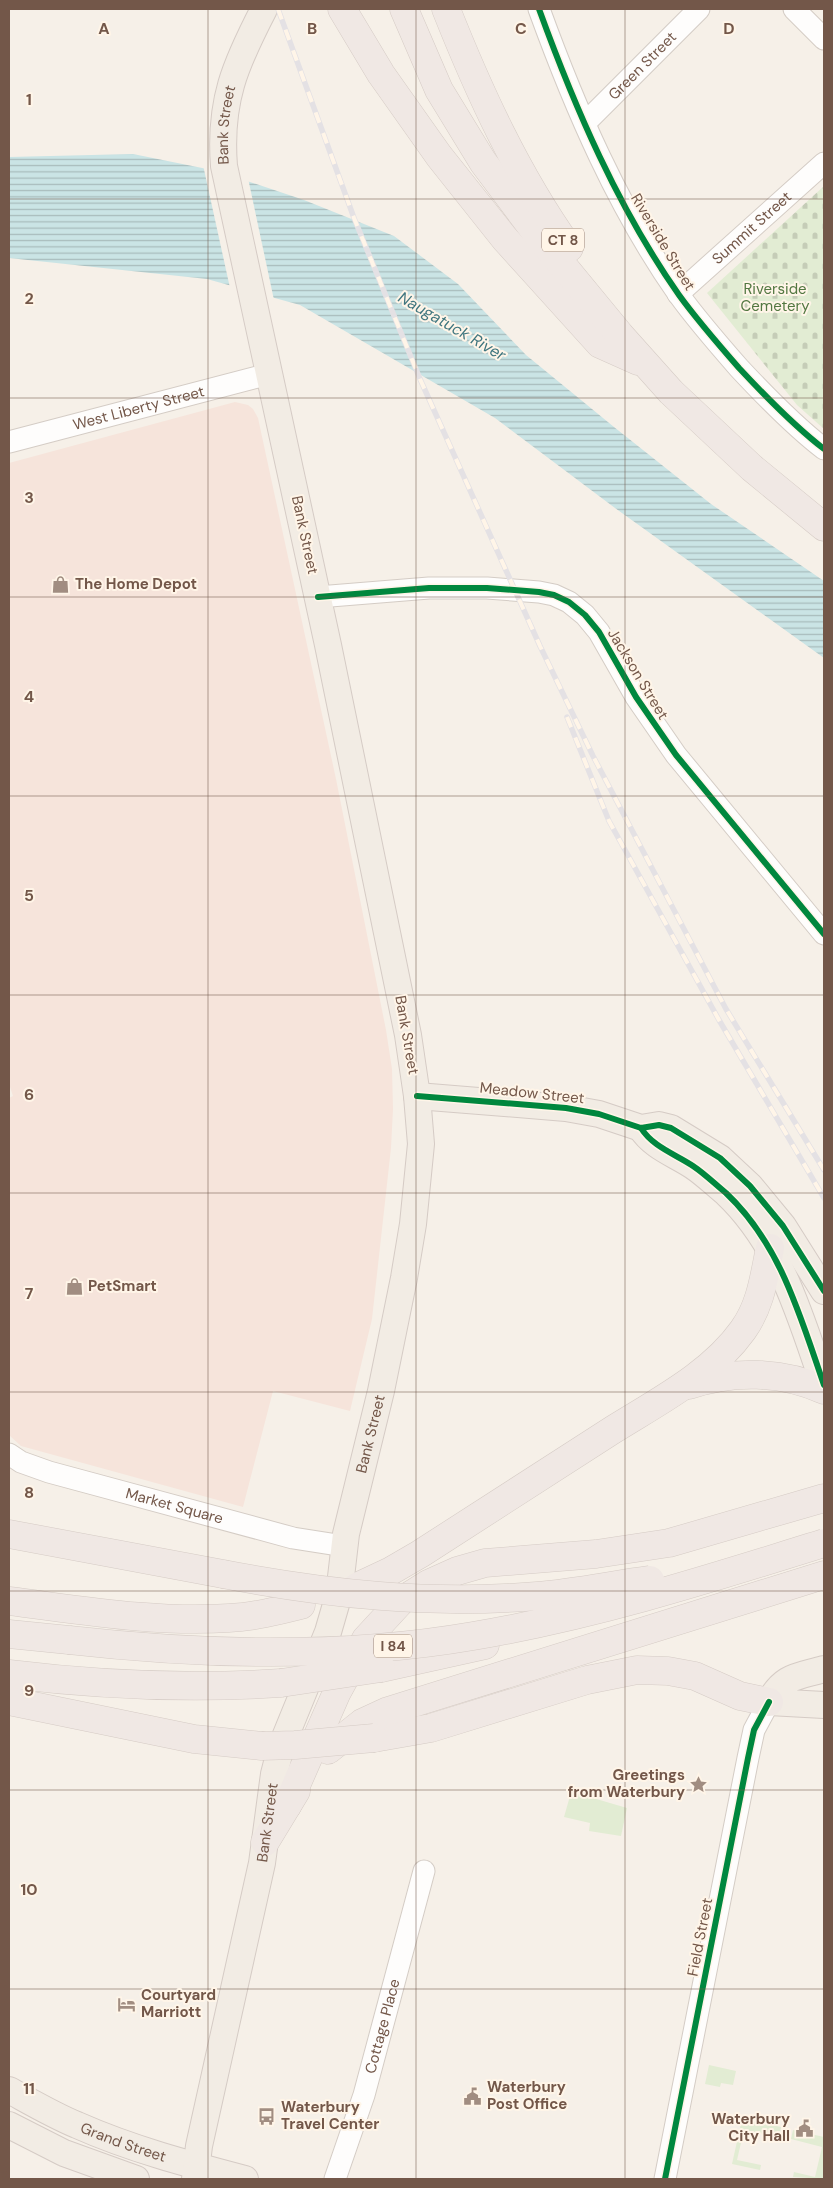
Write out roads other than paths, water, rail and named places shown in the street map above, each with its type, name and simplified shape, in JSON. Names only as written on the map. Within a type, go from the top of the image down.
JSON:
[{"type":"highway","points":[[342,9],[381,74],[423,134],[505,239],[600,344],[646,364]]},
{"type":"highway","name":"CT 8","points":[[404,9],[438,90],[483,162],[537,234],[671,392],[752,468],[824,527]]},
{"type":"highway","name":"CT 8","points":[[446,9],[474,75],[513,158],[562,238],[634,337],[680,388],[779,482],[824,519]]},
{"type":"highway","points":[[456,9],[474,75]]},
{"type":"highway","points":[[9,1602],[142,1617],[208,1619],[263,1614],[300,1605],[357,1586],[389,1572],[666,1396],[722,1354],[744,1329],[759,1299],[770,1248]]},
{"type":"highway","points":[[666,1396],[699,1382],[721,1377],[746,1375],[790,1378],[824,1390]]},
{"type":"highway","points":[[287,1806],[337,1692],[366,1639],[401,1601],[428,1584],[457,1571],[485,1563],[596,1554],[669,1543],[814,1501]]},
{"type":"highway","points":[[9,1534],[334,1593],[446,1599],[543,1596],[655,1579],[711,1578]]},
{"type":"highway","name":"I 84","points":[[9,1674],[97,1683],[204,1687],[281,1682],[381,1668],[517,1636],[818,1545]]},
{"type":"highway","name":"I 84","points":[[9,1634],[145,1649],[228,1652],[309,1651],[393,1646],[455,1639],[502,1631],[609,1606],[768,1560]]},
{"type":"highway","points":[[265,1842],[320,1758],[339,1739],[362,1723],[388,1711],[824,1575]]},
{"type":"highway","points":[[9,1701],[194,1739],[262,1746],[374,1738],[431,1728],[587,1680],[637,1670],[668,1671],[695,1676],[740,1696],[769,1702]]},
{"type":"main road","name":"Bank Street","points":[[196,2172],[199,2146],[265,1842],[276,1765],[290,1724],[334,1614],[339,1594],[344,1546],[381,1391],[410,1248],[421,1144],[417,1096],[408,1036],[318,597],[224,166],[224,117],[231,80],[246,43],[264,9]]},
{"type":"main road","name":"Meadow Street","points":[[417,1096],[566,1108],[599,1114],[641,1128],[659,1125],[671,1128],[698,1143],[737,1172],[767,1205],[824,1291]]},
{"type":"main road","name":"Meadow Street","points":[[641,1128],[652,1142],[694,1168],[727,1195],[753,1223],[770,1248],[788,1285],[824,1385]]},
{"type":"main road","name":"Field Street","points":[[769,1702],[776,1689],[786,1680],[824,1669]]},
{"type":"main road","points":[[769,1702],[824,1705]]},
{"type":"main road","name":"Grand Street","points":[[9,2090],[58,2116],[94,2132],[196,2172],[246,2179]]},
{"type":"main road","name":"Grand Street","points":[[9,2125],[64,2153],[136,2179]]},
{"type":"street","name":"Riverside Street","points":[[539,9],[585,122],[626,206],[678,294],[712,337],[762,393],[785,416],[824,449]]},
{"type":"street","name":"Green Street","points":[[585,122],[699,9]]},
{"type":"street","points":[[794,9],[824,40]]},
{"type":"street","name":"Summit Street","points":[[678,294],[824,163]]},
{"type":"street","name":"West Liberty Street","points":[[9,442],[269,374]]},
{"type":"street","name":"Jackson Street","points":[[318,597],[429,588],[477,587],[539,592],[568,602],[585,615],[599,632],[636,697],[676,756],[824,934]]},
{"type":"street","name":"Market Square","points":[[9,1454],[22,1462],[49,1472],[293,1538],[344,1546]]},
{"type":"street","name":"Field Street","points":[[665,2179],[754,1730],[769,1702]]},
{"type":"street","name":"Cottage Place","points":[[335,2179],[364,2095],[424,1871]]},
{"type":"water","name":"Naugatuck River","points":[[133,154],[217,171],[304,200],[394,236],[458,284],[526,355],[614,427],[711,504],[824,581],[824,658],[615,508],[495,418],[300,305],[207,279],[9,258],[9,157]]},
{"type":"railway","points":[[278,9],[354,218],[420,379],[540,646],[593,756],[726,1009],[824,1170]]},
{"type":"railway","points":[[567,717],[609,821],[719,1020],[824,1198]]},
{"type":"place","name":"The Home Depot","points":[[61,584]]},
{"type":"place","name":"PetSmart","points":[[74,1286]]},
{"type":"place","name":"Greetings from Waterbury","points":[[699,1784]]},
{"type":"place","name":"Courtyard Marriott","points":[[127,2004]]},
{"type":"place","name":"Waterbury Post Office","points":[[473,2096]]},
{"type":"place","name":"Waterbury Travel Center","points":[[267,2116]]},
{"type":"place","name":"Waterbury City Hall","points":[[804,2128]]},
{"type":"park label","name":"Riverside Cemetery","points":[[775,298]]}]
